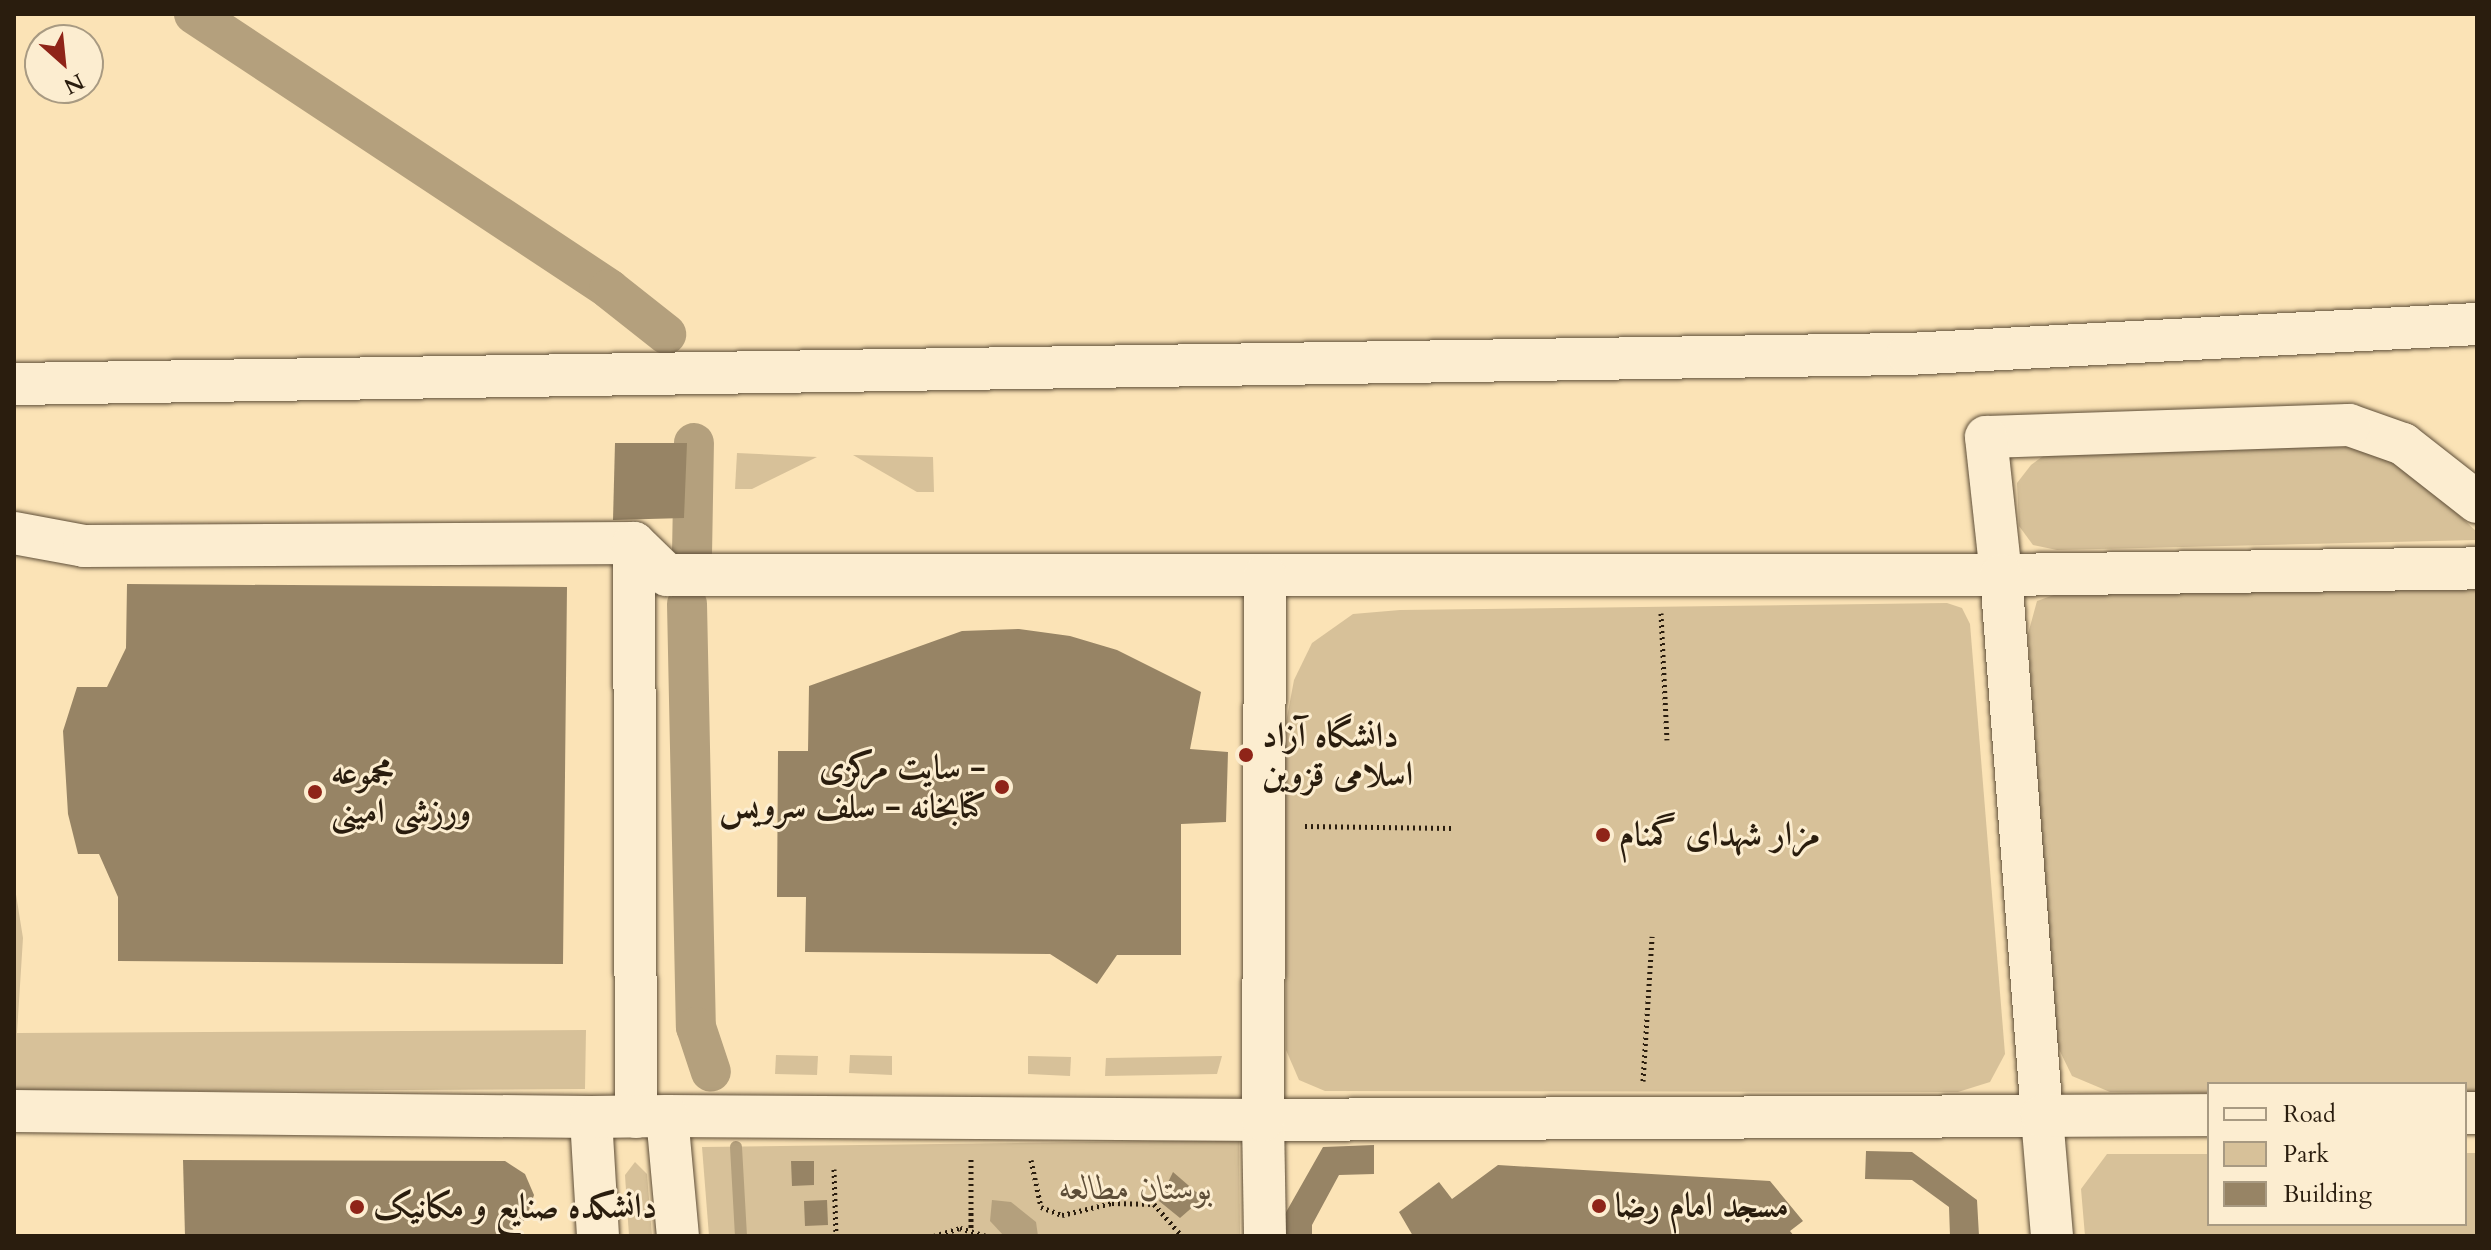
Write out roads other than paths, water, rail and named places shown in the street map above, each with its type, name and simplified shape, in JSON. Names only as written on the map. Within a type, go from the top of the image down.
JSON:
[{"type":"street","points":[[14,384],[1908,354],[2477,324]]},
{"type":"street","points":[[2052,1236],[2001,575],[1986,437],[2349,425],[2403,444],[2477,502]]},
{"type":"street","points":[[14,533],[84,546],[634,543],[667,575],[2001,575],[2477,568]]},
{"type":"street","points":[[634,543],[652,1117],[678,1236]]},
{"type":"street","points":[[1265,575],[1265,1236]]},
{"type":"street","points":[[14,1111],[1263,1120],[2207,1115]]},
{"type":"street","points":[[591,1117],[598,1236]]},
{"type":"waterway","points":[[194,14],[609,289],[666,334]]},
{"type":"waterway","points":[[692,555],[694,443]]},
{"type":"waterway","points":[[687,604],[696,1027],[711,1072]]},
{"type":"waterway","points":[[736,1147],[741,1236]]},
{"type":"place","name":"دانشگاه آزاد اسلامی قزوین","points":[[1246,755]]},
{"type":"place","name":"سایت مرکزی - کتابخانه - سلف سرویس","points":[[1002,787]]},
{"type":"place","name":"مجموعه ورزشی امینی","points":[[315,792]]},
{"type":"place","name":"مزار شهدای گمنام","points":[[1603,835]]},
{"type":"place","name":"مسجد امام رضا","points":[[1599,1206]]},
{"type":"place","name":"دانشکده صنایع و مکانیک","points":[[357,1207]]},
{"type":"park label","name":"بوستان مطالعه","points":[[1136,1189]]}]
